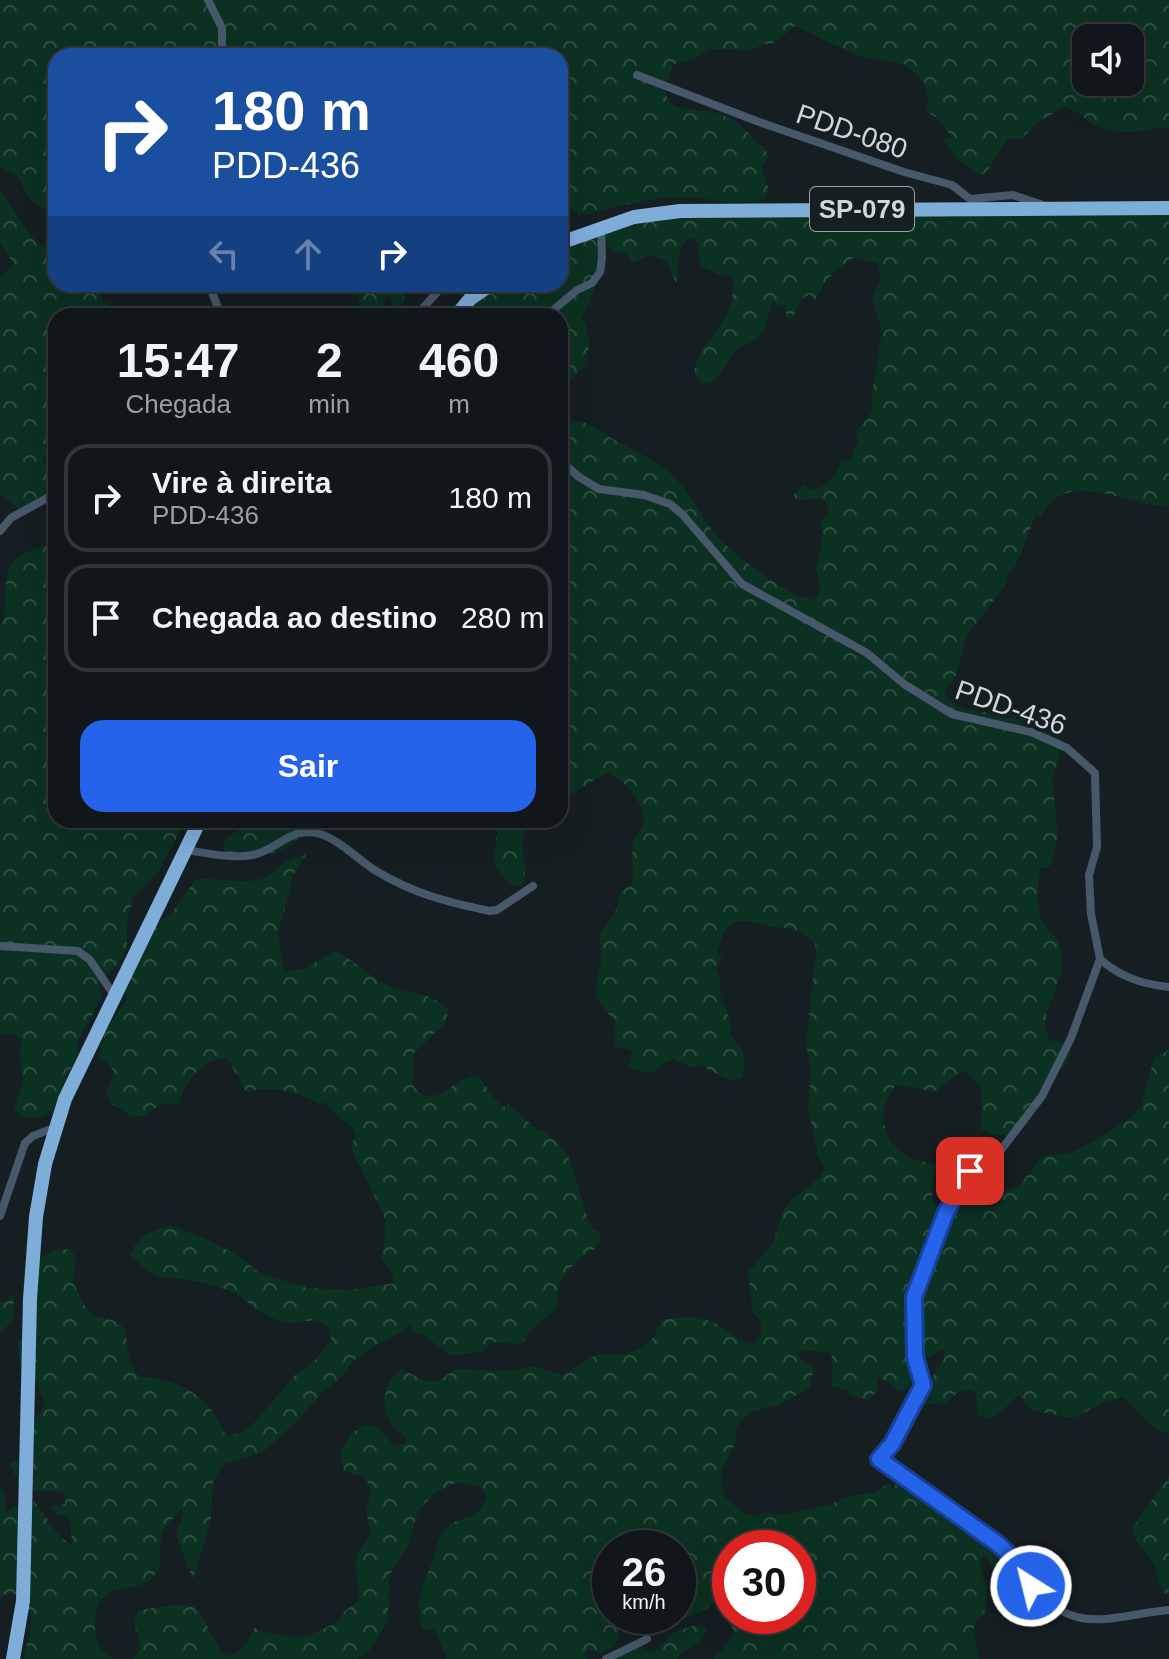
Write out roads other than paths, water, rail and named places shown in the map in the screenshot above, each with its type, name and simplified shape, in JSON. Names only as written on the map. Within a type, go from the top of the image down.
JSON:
[{"type":"highway","name":"SP-079","points":[[568,240],[634,217],[680,211],[1169,208]]},
{"type":"highway","points":[[463,308],[480,292]]},
{"type":"highway","points":[[21,1659],[30,1287],[40,1190],[54,1128],[114,995],[196,828]]},
{"type":"highway","points":[[13,1659],[21,1619]]},
{"type":"street","points":[[208,0],[222,28],[222,48]]},
{"type":"street","name":"PDD-080","points":[[637,75],[759,122],[904,172],[952,185],[970,199],[1013,195],[1054,209]]},
{"type":"street","points":[[556,308],[577,290],[592,283],[600,272],[601,226]]},
{"type":"street","points":[[423,308],[438,292]]},
{"type":"street","name":"PDD-436","points":[[568,467],[599,489],[644,495],[670,504],[742,584],[867,653],[904,684],[952,714],[1031,732],[1067,748],[1095,773],[1097,847],[1089,875],[1091,914],[1100,959]]},
{"type":"street","points":[[0,531],[11,518],[48,497]]},
{"type":"street","points":[[186,850],[248,856],[259,854],[292,833],[307,831],[333,840],[373,869],[414,892],[447,902],[497,910],[533,886]]},
{"type":"street","points":[[0,946],[78,951],[90,960],[114,995]]},
{"type":"street","points":[[1169,987],[1146,984],[1115,972],[1100,959],[1071,1038],[1042,1096],[983,1174],[970,1171],[946,1212],[914,1297],[915,1357],[923,1385],[892,1444],[879,1459],[998,1544],[1011,1556],[1039,1595],[1075,1619],[1099,1620],[1169,1610]]},
{"type":"street","points":[[0,1216],[25,1143],[33,1136],[54,1128]]},
{"type":"street","points":[[606,1659],[647,1639]]}]
